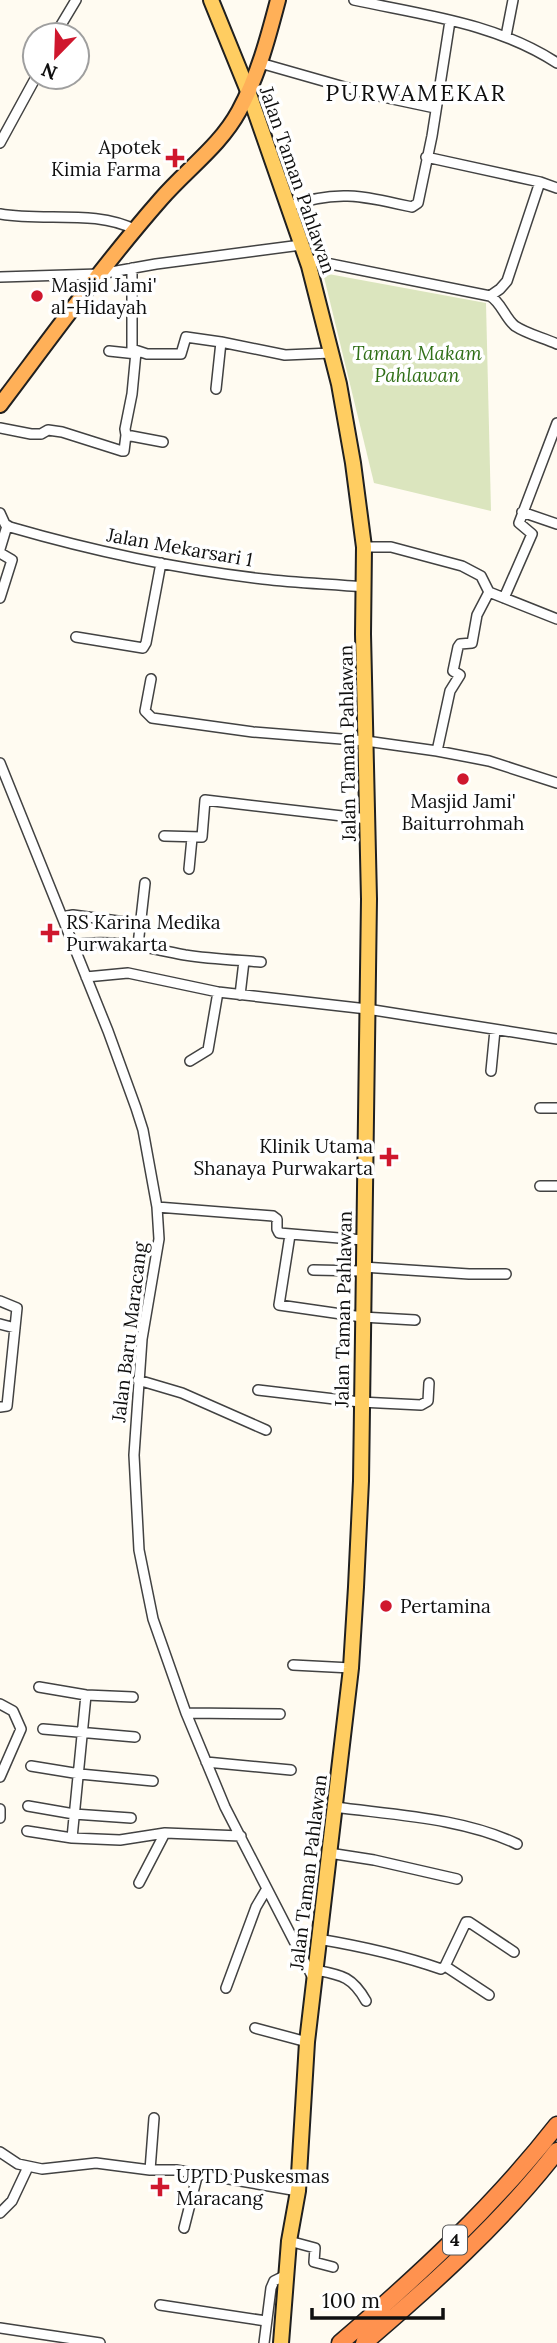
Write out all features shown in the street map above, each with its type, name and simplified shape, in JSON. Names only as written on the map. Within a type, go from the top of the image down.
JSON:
[{"type":"highway","points":[[0,405],[163,197],[196,166],[223,134],[238,112],[260,63],[278,0]]},
{"type":"highway","name":"4","points":[[340,2343],[478,2218],[557,2125]]},
{"type":"highway","name":"4","points":[[364,2343],[413,2302],[490,2229],[557,2151]]},
{"type":"main road","name":"Jalan Taman Pahlawan","points":[[211,0],[248,90],[304,252],[331,353],[353,463],[364,547],[368,819],[360,1481],[351,1668],[307,2042],[298,2191],[289,2241],[281,2343]]},
{"type":"street","points":[[63,21],[76,0]]},
{"type":"street","points":[[354,0],[466,23],[531,46],[557,63]]},
{"type":"street","points":[[506,36],[513,0]]},
{"type":"street","points":[[287,207],[347,195],[415,206],[418,203],[450,21]]},
{"type":"street","points":[[260,63],[369,94],[435,108]]},
{"type":"street","points":[[0,143],[28,91]]},
{"type":"street","points":[[426,158],[557,188]]},
{"type":"street","points":[[490,296],[507,281],[540,182]]},
{"type":"street","points":[[0,214],[100,219],[124,224],[136,230]]},
{"type":"street","points":[[0,277],[100,274],[132,268],[304,252],[490,296],[516,326],[557,344]]},
{"type":"street","points":[[0,428],[31,434],[41,434],[48,430],[62,432],[123,452],[137,353],[131,345],[132,268]]},
{"type":"street","points":[[109,351],[181,354],[187,336],[285,355],[331,353]]},
{"type":"street","points":[[216,389],[221,342]]},
{"type":"street","points":[[505,598],[532,534],[532,531],[519,526],[522,512],[557,423]]},
{"type":"street","points":[[126,435],[163,442]]},
{"type":"street","points":[[522,512],[557,524]]},
{"type":"street","points":[[0,513],[7,526],[0,551],[12,559],[0,598]]},
{"type":"street","name":"Jalan Mekarsari 1","points":[[7,526],[74,545],[161,563],[260,579],[364,586]]},
{"type":"street","points":[[364,547],[391,547],[462,566],[481,576],[489,592],[557,619]]},
{"type":"street","points":[[76,637],[143,649],[161,563]]},
{"type":"street","points":[[437,751],[450,691],[460,676],[453,671],[458,647],[460,644],[469,645],[473,641],[477,615],[489,592]]},
{"type":"street","points":[[150,679],[145,712],[152,718],[253,732],[366,741],[437,751],[489,761],[557,783]]},
{"type":"street","name":"Jalan Baru Maracang","points":[[0,764],[136,1108],[143,1130],[157,1207],[159,1239],[142,1339],[134,1455],[139,1550],[153,1619],[186,1713],[225,1807],[266,1890],[314,1975]]},
{"type":"street","points":[[164,836],[202,836],[205,800],[368,819]]},
{"type":"street","points":[[189,869],[192,838]]},
{"type":"street","points":[[138,945],[145,883]]},
{"type":"street","points":[[62,917],[73,915],[140,924]]},
{"type":"street","points":[[73,945],[93,942],[138,945],[183,954],[261,962]]},
{"type":"street","points":[[240,995],[244,961]]},
{"type":"street","points":[[86,977],[128,973],[218,992],[367,1009],[557,1039]]},
{"type":"street","points":[[190,1061],[208,1050],[218,992]]},
{"type":"street","points":[[491,1071],[495,1030]]},
{"type":"street","points":[[540,1108],[557,1108]]},
{"type":"street","points":[[540,1186],[557,1186]]},
{"type":"street","points":[[157,1207],[273,1216],[277,1219],[277,1231],[290,1235],[363,1240]]},
{"type":"street","points":[[290,1235],[279,1306],[362,1317],[415,1320]]},
{"type":"street","points":[[313,1270],[506,1274]]},
{"type":"street","points":[[0,1301],[17,1308],[6,1406],[0,1408]]},
{"type":"street","points":[[0,1324],[15,1328]]},
{"type":"street","points":[[0,1367],[11,1370]]},
{"type":"street","points":[[138,1380],[182,1393],[266,1430]]},
{"type":"street","points":[[258,1390],[360,1402],[421,1405],[428,1401],[429,1383]]},
{"type":"street","points":[[293,1665],[351,1668]]},
{"type":"street","points":[[39,1687],[86,1695],[133,1698]]},
{"type":"street","points":[[72,1838],[86,1695]]},
{"type":"street","points":[[0,1704],[13,1711],[21,1729],[0,1777]]},
{"type":"street","points":[[186,1713],[280,1714]]},
{"type":"street","points":[[43,1729],[135,1737]]},
{"type":"street","points":[[206,1762],[291,1770]]},
{"type":"street","points":[[31,1766],[153,1781]]},
{"type":"street","points":[[27,1806],[75,1814],[131,1818]]},
{"type":"street","points":[[335,1807],[457,1825],[491,1833],[517,1844]]},
{"type":"street","points":[[0,1809],[0,1818]]},
{"type":"street","points":[[27,1831],[72,1838],[120,1840],[165,1833],[240,1836]]},
{"type":"street","points":[[139,1883],[165,1833]]},
{"type":"street","points":[[329,1853],[457,1879]]},
{"type":"street","points":[[226,1988],[256,1907],[266,1890]]},
{"type":"street","points":[[299,1952],[318,1945],[386,1952],[438,1968],[445,1966],[466,1922],[514,1952]]},
{"type":"street","points":[[445,1966],[489,1995]]},
{"type":"street","points":[[314,1975],[340,1975],[352,1980],[366,2001]]},
{"type":"street","points":[[255,2028],[307,2042]]},
{"type":"street","points":[[150,2169],[154,2118]]},
{"type":"street","points":[[0,2152],[15,2162],[42,2169],[96,2163],[198,2173],[298,2191]]},
{"type":"street","points":[[0,2213],[12,2201],[28,2167]]},
{"type":"street","points":[[184,2228],[198,2173]]},
{"type":"street","points":[[289,2241],[315,2248],[314,2262],[333,2267]]},
{"type":"street","points":[[264,2343],[272,2285],[286,2275]]},
{"type":"street","points":[[160,2305],[266,2321]]},
{"type":"street","points":[[0,2328],[100,2343]]},
{"type":"green space","name":"Taman Makam Pahlawan","points":[[323,273],[486,303],[491,511],[374,483]]},
{"type":"place","name":"Apotek Kimia Farma","points":[[175,158]]},
{"type":"place","name":"Masjid Jami' al-Hidayah","points":[[37,296]]},
{"type":"place","name":"Masjid Jami' Baiturrohmah","points":[[463,779]]},
{"type":"place","name":"RS Karina Medika Purwakarta","points":[[50,933]]},
{"type":"place","name":"Klinik Utama Shanaya Purwakarta","points":[[389,1157]]},
{"type":"place","name":"Pertamina","points":[[386,1606]]},
{"type":"place","name":"UPTD Puskesmas Maracang","points":[[160,2187]]},
{"type":"district","name":"PURWAMEKAR","points":[[416,93]]}]
